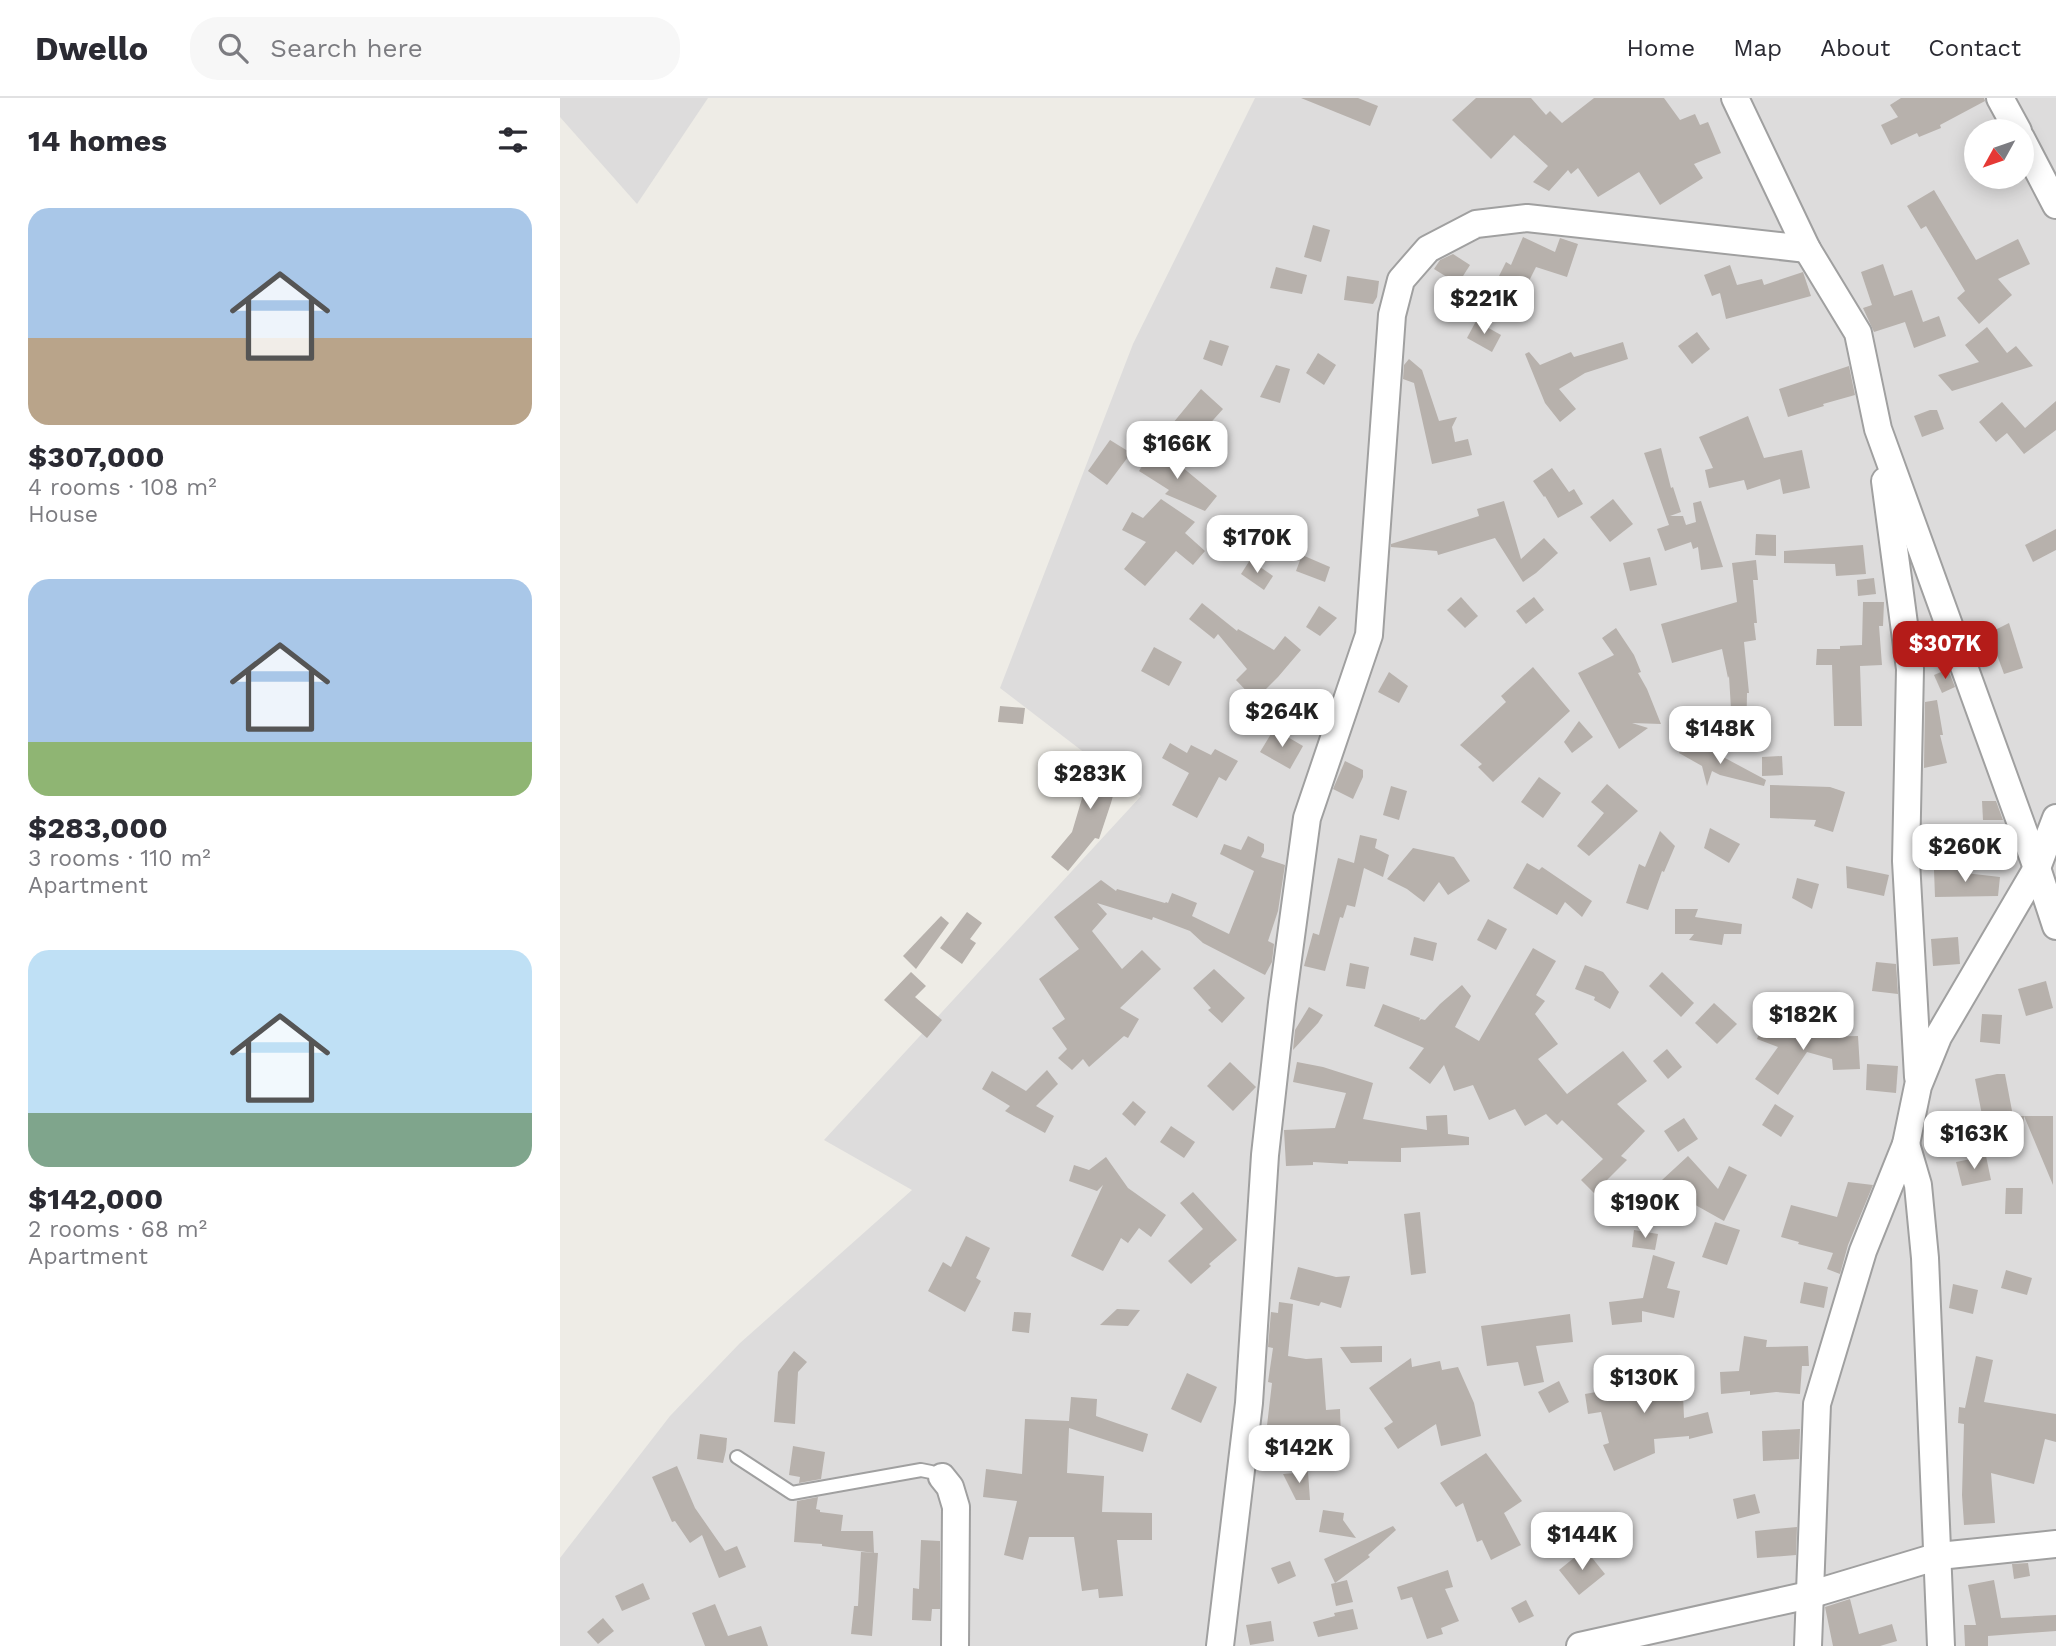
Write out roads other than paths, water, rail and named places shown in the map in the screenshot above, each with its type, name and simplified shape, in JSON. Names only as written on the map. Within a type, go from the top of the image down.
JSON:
[{"type":"street","points":[[1735,98],[1807,249],[1858,333],[1878,429],[1910,669],[1906,861],[1918,1086]]},
{"type":"street","points":[[2000,98],[2011,119]]},
{"type":"street","points":[[2034,163],[2056,205]]},
{"type":"street","points":[[1220,1646],[1249,1403],[1265,1155],[1282,1003],[1307,818],[1368,635],[1392,315],[1401,280],[1428,249],[1476,225],[1527,218],[1807,249]]},
{"type":"street","points":[[1878,429],[2056,926]]},
{"type":"street","points":[[1808,1646],[1817,1405],[1863,1251],[1906,1144],[1918,1086],[1938,1037],[2037,868],[2056,818]]},
{"type":"street","points":[[1906,1144],[1918,1185],[1925,1258],[1941,1646]]},
{"type":"street","points":[[942,1477],[950,1487],[956,1507],[955,1646]]},
{"type":"street","points":[[1580,1646],[1809,1595],[1939,1556],[2056,1544]]},
{"type":"lane","points":[[737,1457],[792,1493],[921,1470],[942,1477]]}]
